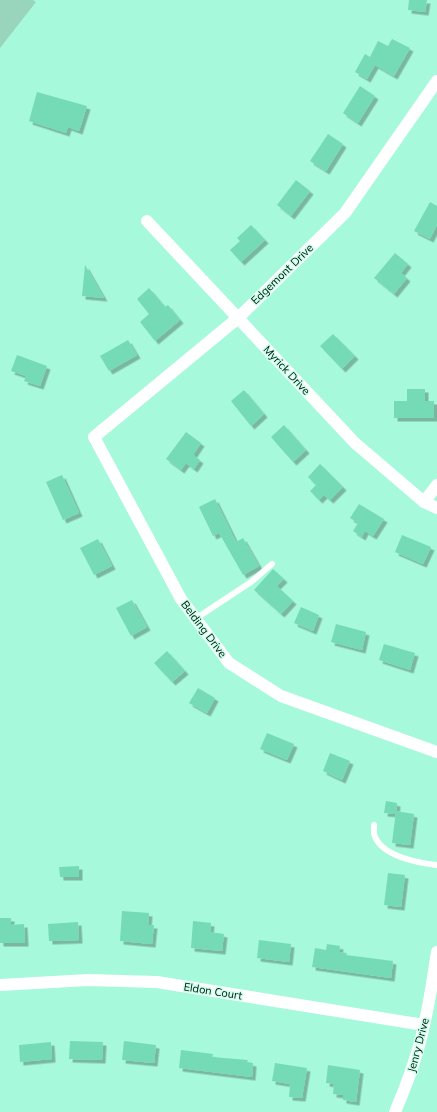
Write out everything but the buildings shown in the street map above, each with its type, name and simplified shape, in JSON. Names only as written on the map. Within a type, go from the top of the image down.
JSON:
[{"type":"street","name":"Edgemont Drive","points":[[94,437],[238,318],[345,214],[437,81]]},
{"type":"street","name":"Myrick Drive","points":[[147,221],[355,443],[424,502],[437,508]]},
{"type":"street","name":"Belding Drive","points":[[94,437],[181,600],[229,663],[281,696],[437,752]]},
{"type":"street","points":[[424,502],[437,485]]},
{"type":"street","name":"Jenry Drive","points":[[395,1112],[414,1062],[424,1025],[437,952]]},
{"type":"street","name":"Eldon Court","points":[[0,985],[88,980],[157,982],[424,1025]]},
{"type":"lane","points":[[196,619],[251,582],[272,564]]},
{"type":"lane","points":[[374,825],[374,835],[382,846],[398,857],[426,864],[437,865]]},
{"type":"green space","points":[[0,0],[33,0],[36,2],[0,48]]}]
